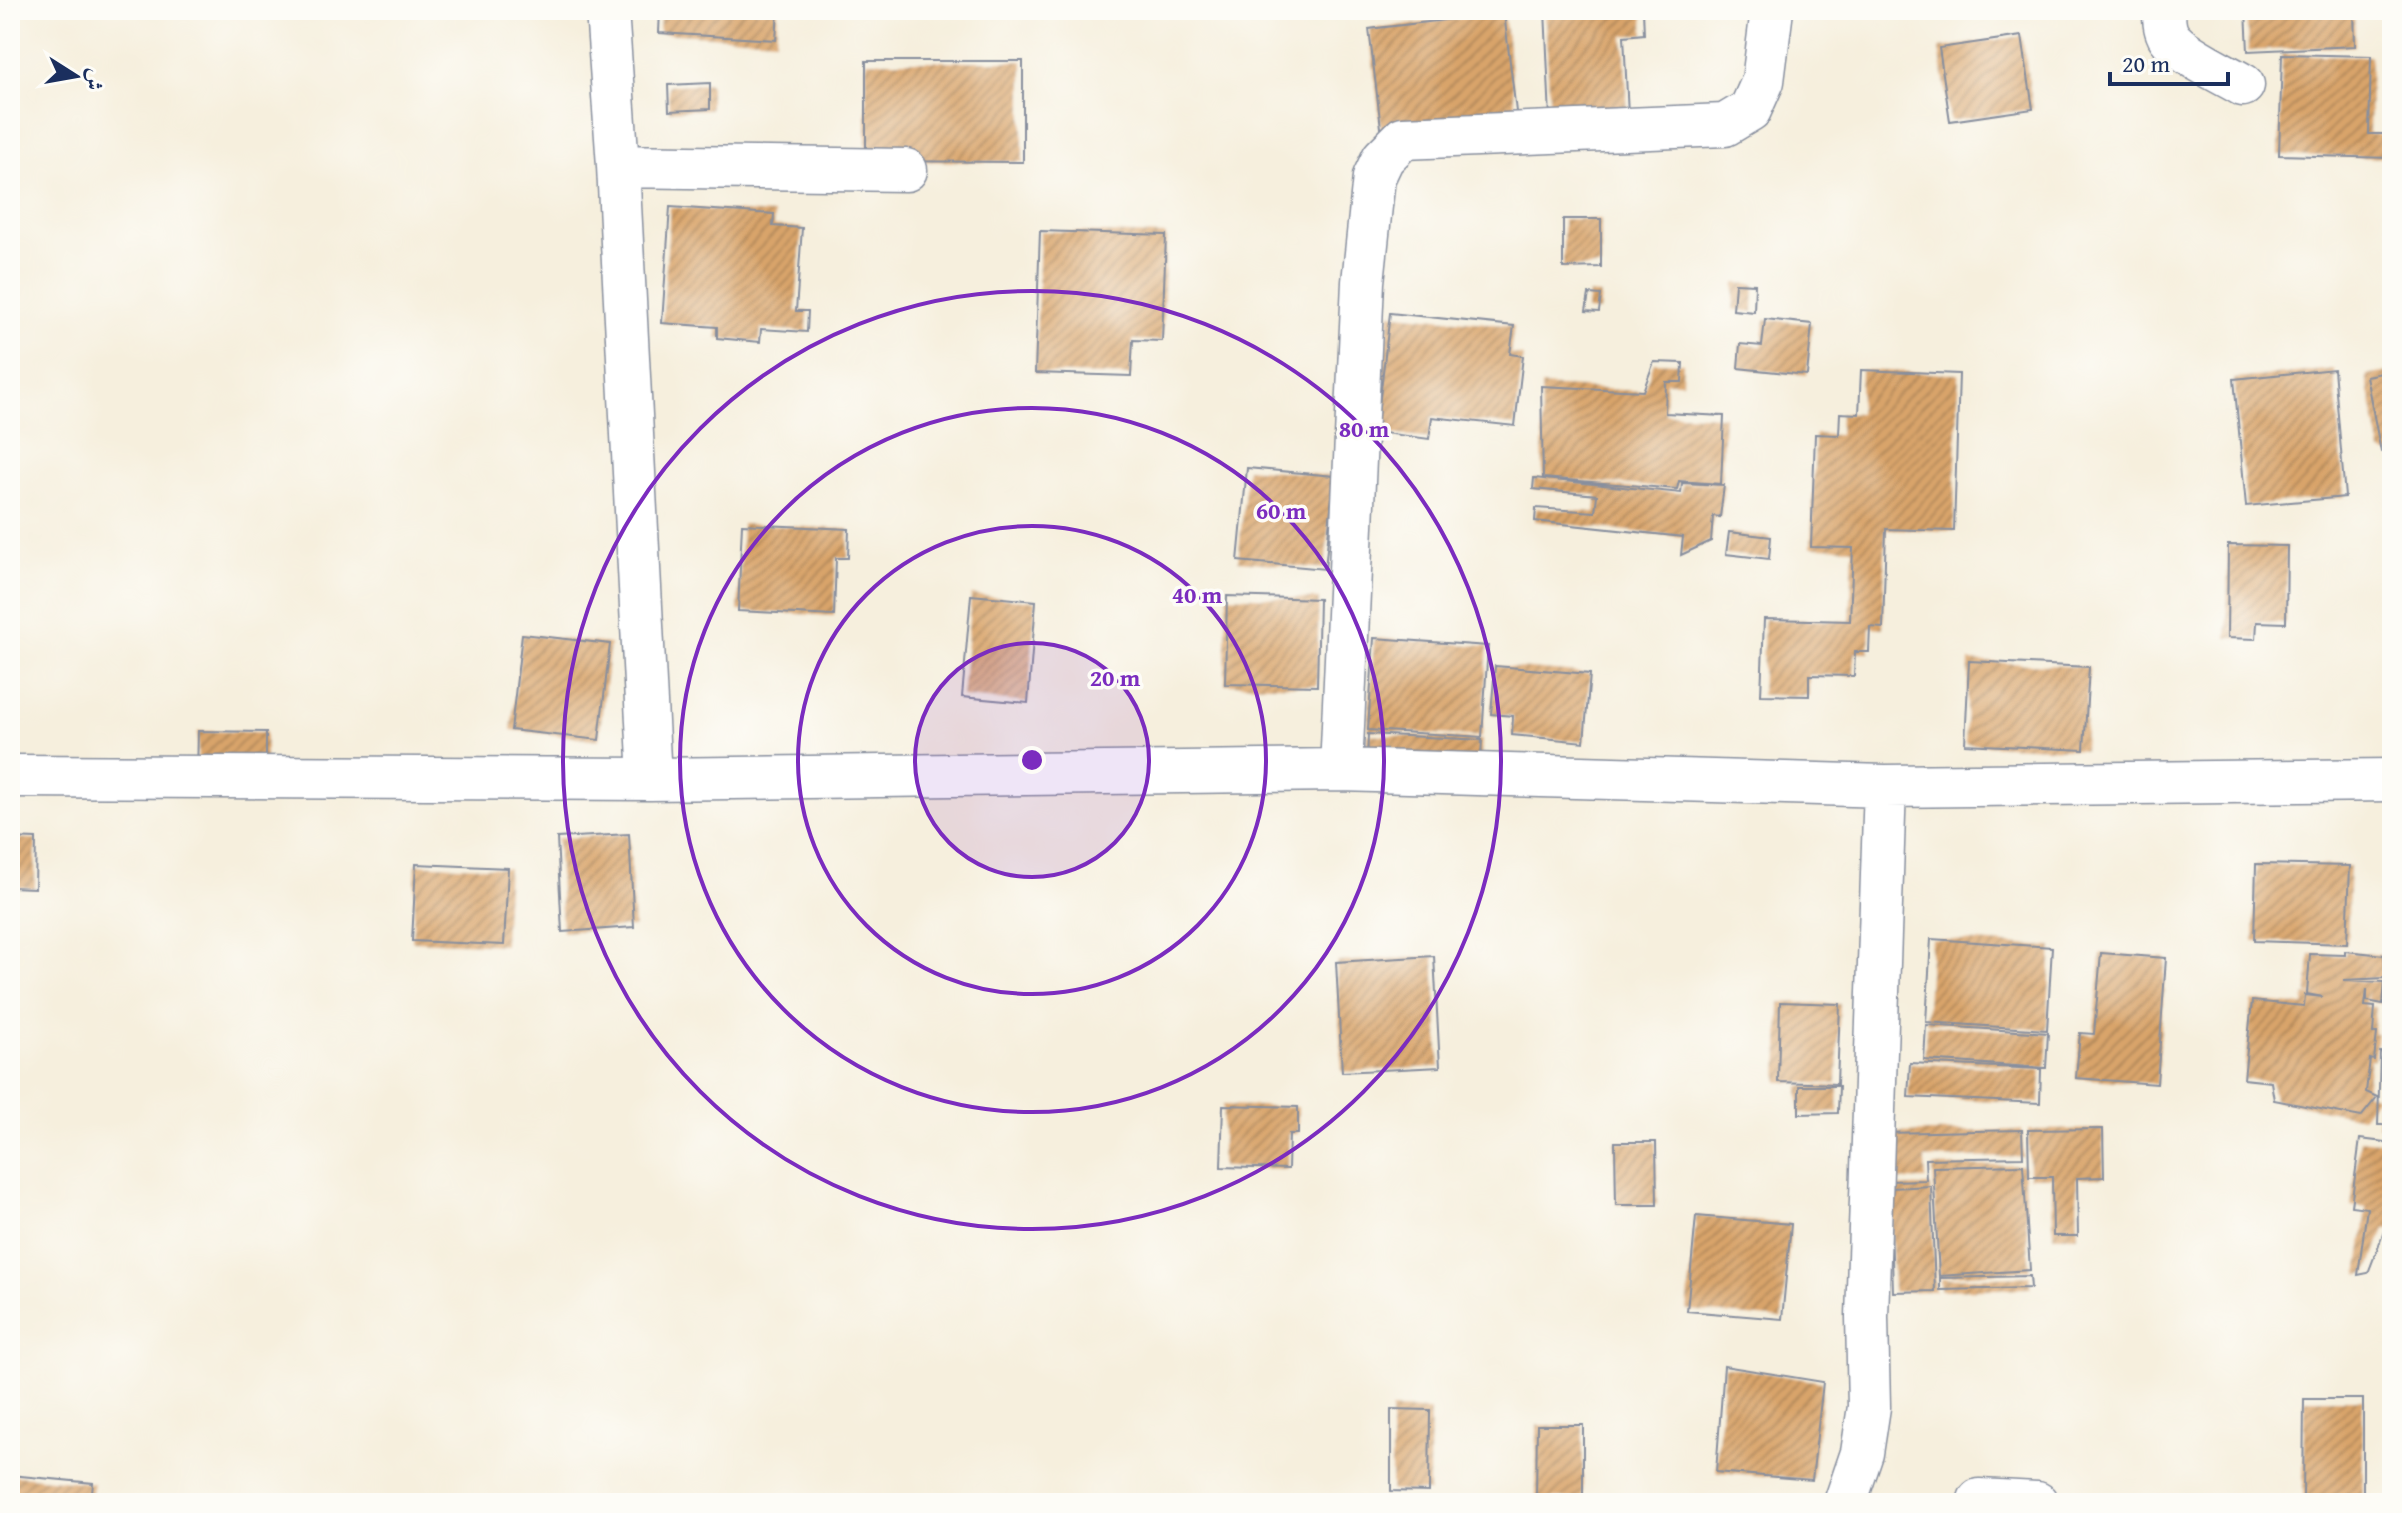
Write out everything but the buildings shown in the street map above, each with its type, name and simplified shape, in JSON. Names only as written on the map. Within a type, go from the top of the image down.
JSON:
[{"type":"street","points":[[607,10],[650,779]]},
{"type":"street","points":[[1341,770],[1363,282],[1374,177],[1383,158],[1403,138],[1725,125],[1750,110],[1763,81],[1772,10]]},
{"type":"street","points":[[2164,10],[2169,37],[2183,49],[2243,85]]},
{"type":"street","points":[[618,166],[906,170]]},
{"type":"street","points":[[10,776],[650,779],[1341,770],[1885,786],[2392,780]]},
{"type":"street","points":[[1845,1503],[1862,1453],[1869,1407],[1867,1317],[1885,786]]},
{"type":"street","points":[[1979,1500],[2037,1503]]}]
